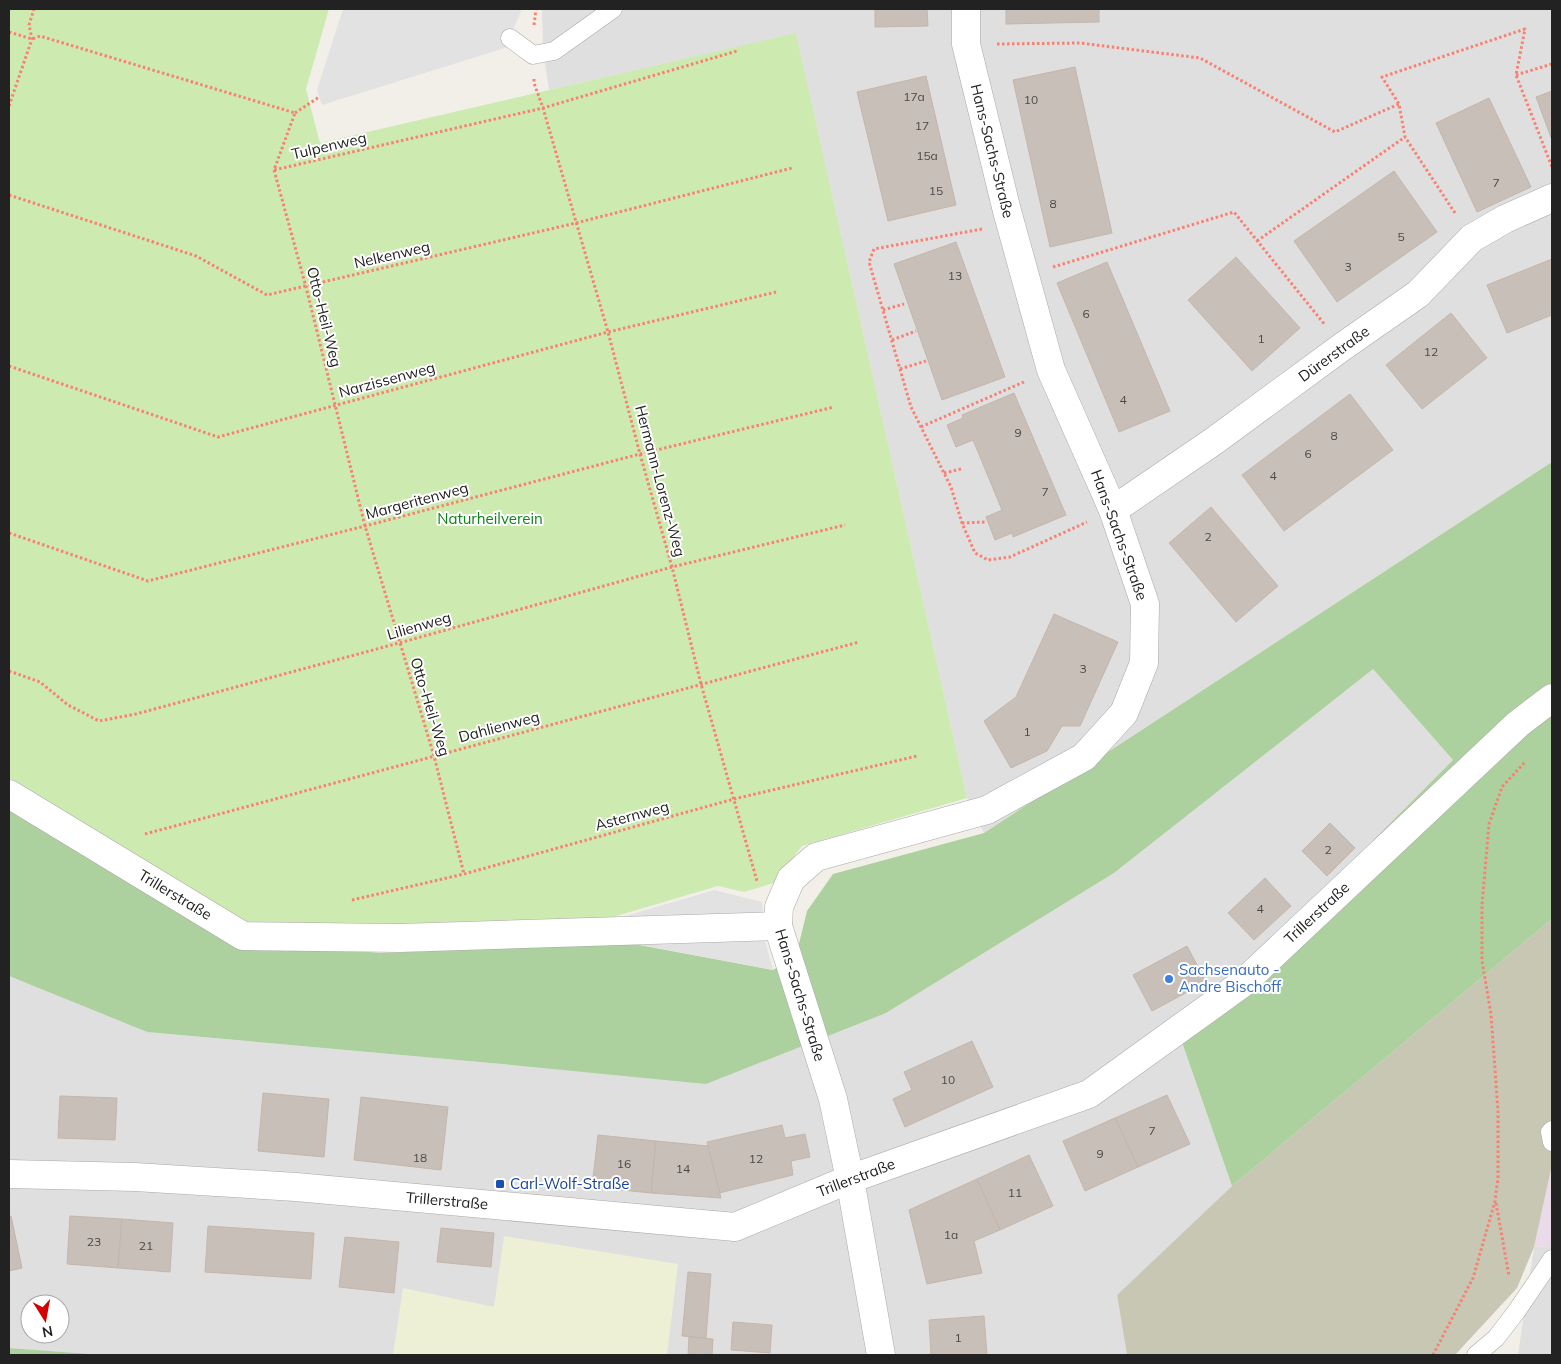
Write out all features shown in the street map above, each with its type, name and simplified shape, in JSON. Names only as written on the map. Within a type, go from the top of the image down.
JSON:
[{"type":"street","name":"Hans-Sachs-Straße","points":[[850,1179],[833,1099],[778,916],[791,879],[816,857],[987,810],[1084,757],[1124,713],[1144,663],[1145,604],[1113,510],[1051,370],[1010,223],[966,44],[966,9]]},
{"type":"street","name":"Dürerstraße","points":[[1113,510],[1214,441],[1418,294],[1472,238],[1505,219],[1552,198]]},
{"type":"street","name":"Trillerstraße","points":[[9,1174],[135,1177],[296,1187],[736,1227],[850,1179],[1090,1094],[1243,984],[1518,724],[1552,698]]},
{"type":"street","name":"Trillerstraße","points":[[9,794],[243,936],[399,938],[778,916]]},
{"type":"street","points":[[850,1179],[881,1355]]},
{"type":"lane","points":[[510,38],[533,55],[554,51],[613,9]]},
{"type":"lane","points":[[1552,1130],[1550,1132],[1552,1142]]},
{"type":"lane","points":[[1476,1355],[1496,1338],[1552,1259]]},
{"type":"path","points":[[9,106],[32,39],[29,25],[34,9]]},
{"type":"path","points":[[1472,238],[1406,137],[1399,104],[1382,76],[1525,29],[1516,75],[1552,167]]},
{"type":"path","points":[[9,32],[32,39],[40,36],[295,113],[319,96]]},
{"type":"path","points":[[966,44],[1080,43],[1200,58],[1335,132],[1399,104]]},
{"type":"path","name":"Tulpenweg","points":[[274,170],[543,108],[737,50]]},
{"type":"path","name":"Hermann-Lorenz-Weg","points":[[533,55],[534,83],[543,108],[608,332],[672,567],[701,684],[756,881],[778,916]]},
{"type":"path","points":[[1516,75],[1552,64]]},
{"type":"path","name":"Tulpenweg","points":[[274,170],[295,113]]},
{"type":"path","points":[[1257,240],[1406,137]]},
{"type":"path","name":"Nelkenweg","points":[[9,195],[196,256],[267,295],[576,223],[792,168]]},
{"type":"path","name":"Otto-Heil-Weg","points":[[274,170],[306,287],[365,526],[434,756],[464,874]]},
{"type":"path","points":[[1024,276],[1234,212],[1342,347]]},
{"type":"path","points":[[1010,223],[874,249],[869,262],[911,407],[951,487],[962,524],[974,553],[988,560],[1010,557],[1113,510]]},
{"type":"path","name":"Narzissenweg","points":[[9,366],[218,437],[608,332],[776,292]]},
{"type":"path","points":[[883,310],[904,304]]},
{"type":"path","points":[[892,340],[916,331]]},
{"type":"path","points":[[900,369],[926,361]]},
{"type":"path","points":[[921,427],[1051,370]]},
{"type":"path","name":"Margeritenweg","points":[[9,533],[148,581],[640,454],[834,407]]},
{"type":"path","points":[[944,473],[961,469]]},
{"type":"path","points":[[962,524],[985,522]]},
{"type":"path","name":"Lilienweg","points":[[9,671],[40,682],[68,705],[99,721],[136,714],[672,567],[845,525]]},
{"type":"path","name":"Dahlienweg","points":[[145,834],[859,642]]},
{"type":"path","points":[[1433,1355],[1473,1278],[1495,1201],[1498,1178],[1498,1111],[1491,1014],[1482,961],[1482,905],[1489,824],[1502,787],[1528,758],[1518,724]]},
{"type":"path","name":"Asternweg","points":[[352,900],[464,874],[734,799],[917,756]]},
{"type":"shaded area","points":[[343,9],[522,9],[505,48],[322,105],[317,90]]},
{"type":"shaded area","points":[[542,9],[1552,9],[1552,462],[984,833],[967,798],[796,34],[549,90],[543,49]]},
{"type":"shaded area","points":[[1372,668],[1453,760],[1254,960],[1175,1022],[1232,1186],[1117,1295],[1127,1355],[104,1355],[9,1348],[9,976],[147,1032],[512,1065],[886,1013],[1114,873]]},
{"type":"shaded area","points":[[714,890],[762,902],[764,937],[773,970],[629,943],[619,918]]},
{"type":"shaded area","points":[[1552,919],[1552,1165],[1534,1247],[1517,1288],[1455,1355],[1127,1355],[1117,1295],[1232,1186]]},
{"type":"shaded area","points":[[1552,1165],[1552,1246],[1534,1247]]},
{"type":"shaded area","points":[[504,1236],[678,1264],[667,1355],[393,1355],[403,1288],[494,1307]]},
{"type":"shaded area","points":[[1552,1246],[1552,1355],[1518,1355],[1534,1247]]},
{"type":"green space","name":"Naturheilverein","points":[[9,9],[329,9],[306,89],[320,143],[796,33],[967,798],[802,846],[774,883],[744,892],[718,886],[613,917],[408,928],[250,929],[9,781]]},
{"type":"green space","points":[[1552,462],[1552,919],[1232,1186],[1175,1022],[1254,960],[1453,760],[1373,669],[1114,873],[886,1013],[706,1084],[147,1032],[9,976],[9,809],[229,942],[381,953],[629,943],[773,970],[796,956],[807,911],[833,874],[984,833]]},
{"type":"green space","points":[[9,1348],[104,1355],[9,1355]]},
{"type":"building","points":[[875,9],[927,9],[928,26],[875,27]]},
{"type":"building","points":[[1006,9],[1099,9],[1099,22],[1006,24]]},
{"type":"building","points":[[1075,67],[1112,233],[1050,247],[1013,80]]},
{"type":"building","points":[[926,76],[956,205],[888,221],[857,92]]},
{"type":"building","points":[[1552,91],[1552,140],[1536,97]]},
{"type":"building","points":[[1489,98],[1531,187],[1477,212],[1436,123]]},
{"type":"building","points":[[1394,171],[1437,232],[1337,302],[1294,241]]},
{"type":"building","points":[[956,242],[1005,377],[942,400],[894,264]]},
{"type":"building","points":[[1236,257],[1300,328],[1252,371],[1188,300]]},
{"type":"building","points":[[1552,259],[1552,315],[1507,333],[1487,285]]},
{"type":"building","points":[[1107,262],[1170,411],[1119,432],[1057,283]]},
{"type":"building","points":[[1451,313],[1487,358],[1422,409],[1386,365]]},
{"type":"building","points":[[1014,393],[1066,515],[1013,537],[1012,533],[995,540],[986,517],[1002,510],[973,440],[956,447],[947,425],[963,418],[962,415]]},
{"type":"building","points":[[1350,394],[1393,450],[1284,531],[1242,475]]},
{"type":"building","points":[[1211,507],[1278,586],[1236,622],[1169,543]]},
{"type":"building","points":[[1054,614],[1118,642],[1080,726],[1062,726],[1047,751],[1011,768],[984,721],[1016,697]]},
{"type":"building","points":[[1330,823],[1355,848],[1327,876],[1302,851]]},
{"type":"building","points":[[1265,878],[1291,906],[1254,940],[1228,913]]},
{"type":"building","name":"Sachsenauto - Andre Bischoff","points":[[1187,946],[1206,982],[1152,1011],[1133,975]]},
{"type":"building","points":[[972,1041],[993,1087],[905,1127],[893,1099],[912,1090],[904,1072]]},
{"type":"building","points":[[263,1093],[329,1099],[324,1157],[258,1151]]},
{"type":"building","points":[[1167,1095],[1190,1144],[1138,1167],[1115,1118]]},
{"type":"building","points":[[60,1096],[117,1098],[115,1140],[58,1138]]},
{"type":"building","points":[[361,1097],[448,1107],[441,1170],[354,1160]]},
{"type":"building","points":[[1115,1118],[1138,1167],[1085,1191],[1063,1141]]},
{"type":"building","points":[[782,1125],[785,1138],[805,1134],[810,1157],[791,1161],[793,1175],[719,1193],[707,1142]]},
{"type":"building","points":[[598,1135],[656,1141],[651,1193],[592,1187]]},
{"type":"building","points":[[656,1141],[708,1146],[721,1198],[651,1193]]},
{"type":"building","points":[[1029,1155],[1053,1206],[1000,1230],[977,1179]]},
{"type":"building","points":[[977,1179],[1000,1230],[974,1241],[982,1273],[927,1284],[909,1210]]},
{"type":"building","points":[[11,1216],[22,1268],[9,1271],[9,1217]]},
{"type":"building","points":[[70,1216],[122,1219],[118,1268],[67,1264]]},
{"type":"building","points":[[122,1219],[173,1223],[170,1272],[118,1268]]},
{"type":"building","points":[[208,1226],[314,1233],[311,1279],[205,1272]]},
{"type":"building","points":[[441,1228],[494,1233],[491,1267],[437,1262]]},
{"type":"building","points":[[345,1237],[399,1242],[394,1293],[339,1287]]},
{"type":"building","points":[[688,1272],[711,1274],[706,1338],[682,1336]]},
{"type":"building","points":[[984,1316],[987,1355],[931,1355],[929,1320]]},
{"type":"building","points":[[733,1322],[772,1325],[770,1353],[731,1350]]},
{"type":"building","points":[[689,1337],[713,1339],[712,1355],[688,1355]]},
{"type":"place","name":"Sachsenauto - Andre Bischoff","points":[[1169,979]]},
{"type":"place","name":"Carl-Wolf-Straße","points":[[500,1184]]}]
